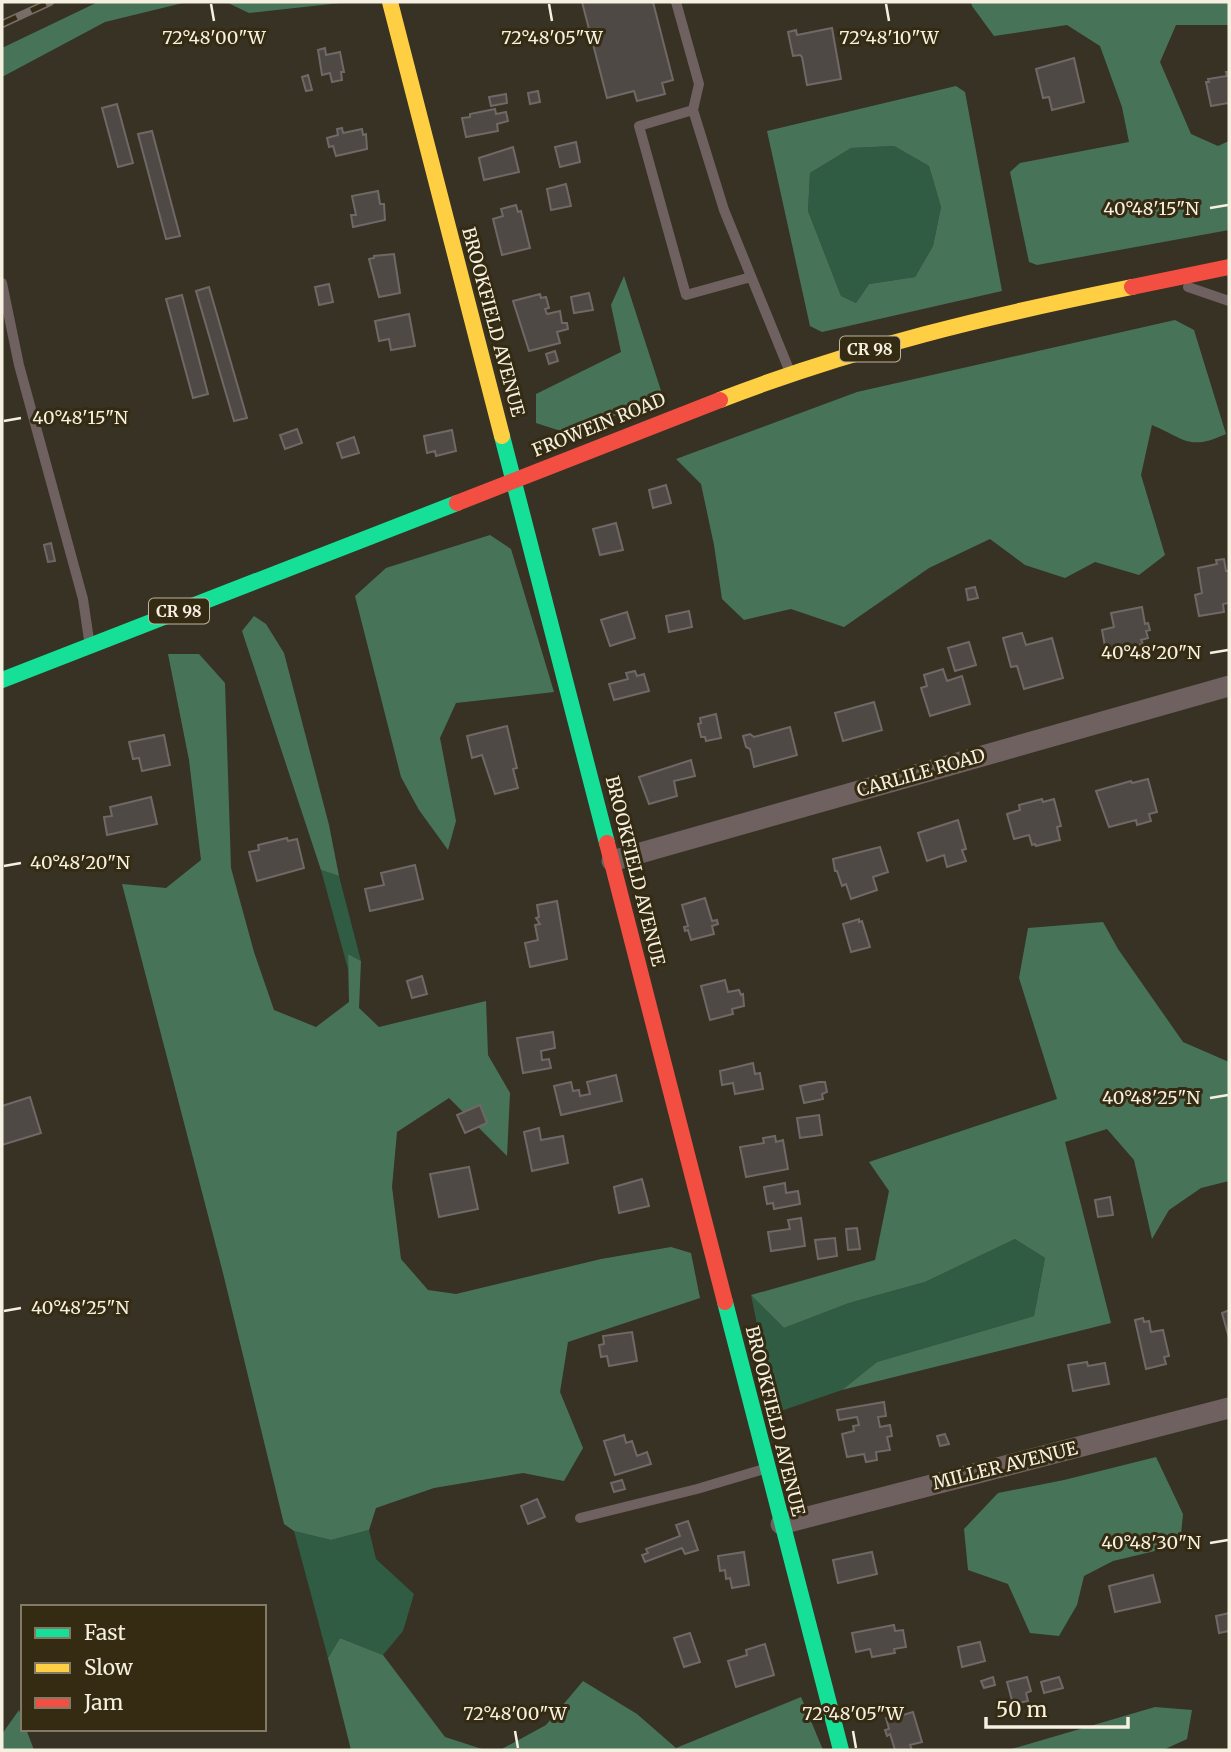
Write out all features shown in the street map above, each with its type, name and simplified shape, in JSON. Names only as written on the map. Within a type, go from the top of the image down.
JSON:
[{"type":"main road","name":"BROOKFIELD AVENUE","points":[[390,2],[841,1750]]},
{"type":"main road","name":"FROWEIN ROAD","points":[[2,680],[693,409],[791,374],[961,324],[1041,304],[1229,267]]},
{"type":"street","name":"CARLILE ROAD","points":[[612,861],[1229,686]]},
{"type":"street","name":"MILLER AVENUE","points":[[781,1524],[1229,1408]]},
{"type":"lane","points":[[676,2],[699,84],[693,110],[724,210],[791,374]]},
{"type":"lane","points":[[693,110],[639,126],[686,295],[751,277]]},
{"type":"lane","points":[[1162,280],[1203,290],[1229,300]]},
{"type":"lane","points":[[2,283],[19,365],[83,598],[90,646]]},
{"type":"lane","points":[[580,1518],[697,1489],[767,1468]]},
{"type":"green space","points":[[98,2],[187,2],[105,22],[2,77],[2,48]]},
{"type":"green space","points":[[226,2],[349,2],[249,13]]},
{"type":"green space","points":[[971,2],[1229,2],[1229,25],[1176,25],[1160,62],[1191,134],[1218,146],[1229,141],[1229,230],[1037,265],[1029,262],[1010,172],[1020,163],[1129,142],[1122,107],[1100,46],[1067,25],[994,36]]},
{"type":"green space","points":[[956,86],[965,92],[1002,291],[822,332],[810,326],[767,131]],"holes":[[[894,146],[929,166],[941,207],[933,246],[915,277],[869,284],[856,303],[841,296],[808,211],[810,173],[851,148]]]},
{"type":"green space","points":[[894,146],[929,166],[941,207],[933,246],[915,277],[869,284],[856,303],[841,296],[808,211],[810,173],[851,148]]},
{"type":"green space","points":[[624,276],[664,400],[564,432],[536,423],[536,394],[621,352],[611,305]]},
{"type":"green space","points":[[1175,320],[1194,330],[1226,434],[1195,442],[1152,425],[1141,475],[1165,555],[1139,575],[1095,562],[1065,578],[1025,565],[990,539],[929,568],[844,627],[791,609],[744,620],[722,599],[701,484],[676,459],[857,392]]},
{"type":"green space","points":[[490,535],[511,549],[554,692],[456,703],[440,738],[456,821],[448,850],[419,810],[401,777],[355,596],[386,568]]},
{"type":"green space","points":[[254,616],[266,624],[284,653],[329,825],[339,876],[321,870],[242,631]]},
{"type":"green space","points":[[168,654],[199,654],[225,683],[231,868],[254,952],[274,1010],[316,1027],[349,1002],[348,954],[361,961],[359,1008],[379,1027],[486,1001],[488,1055],[510,1093],[507,1156],[449,1098],[397,1132],[392,1187],[401,1259],[428,1290],[456,1294],[601,1259],[671,1247],[691,1253],[700,1298],[568,1342],[560,1392],[583,1448],[564,1481],[523,1473],[434,1488],[376,1508],[369,1530],[331,1540],[294,1531],[284,1524],[223,1273],[122,884],[166,888],[201,860],[189,760]]},
{"type":"green space","points":[[321,870],[339,876],[361,961],[348,954],[348,969]]},
{"type":"green space","points":[[1103,922],[1118,949],[1183,1042],[1229,1062],[1229,1181],[1201,1188],[1169,1210],[1152,1239],[1134,1160],[1107,1129],[1065,1142],[1111,1323],[842,1390],[877,1362],[1034,1316],[1045,1258],[1015,1239],[925,1282],[849,1303],[784,1328],[751,1295],[875,1260],[889,1191],[869,1162],[1057,1099],[1019,978],[1028,928]]},
{"type":"green space","points":[[1015,1239],[1045,1258],[1034,1316],[877,1362],[842,1390],[775,1413],[751,1295],[784,1328],[849,1303],[925,1282]]},
{"type":"green space","points":[[1156,1457],[1183,1514],[1180,1545],[1113,1561],[1084,1576],[1077,1605],[1059,1636],[1030,1633],[1008,1584],[968,1570],[964,1529],[998,1493]]},
{"type":"green space","points":[[369,1530],[376,1559],[414,1594],[403,1631],[383,1655],[340,1638],[328,1658],[294,1531],[331,1540]]},
{"type":"green space","points":[[340,1638],[383,1655],[445,1737],[485,1750],[351,1750],[328,1658]]},
{"type":"green space","points":[[583,1681],[637,1714],[676,1748],[801,1697],[823,1750],[500,1750],[546,1725]]},
{"type":"green space","points":[[1155,1707],[1192,1710],[1187,1739],[1163,1750],[1008,1750]]},
{"type":"green space","points":[[19,1710],[21,1731],[27,1731],[34,1750],[2,1750],[2,1734]]},
{"type":"building","points":[[582,2],[653,2],[673,80],[662,83],[665,94],[637,101],[634,91],[607,98]]},
{"type":"building","points":[[832,28],[841,79],[807,85],[802,57],[793,56],[788,32],[796,30],[797,35]]},
{"type":"building","points":[[325,48],[326,55],[340,52],[344,72],[341,72],[342,80],[332,82],[330,73],[322,75],[318,50]]},
{"type":"building","points":[[1074,58],[1084,102],[1052,110],[1049,97],[1043,98],[1036,69]]},
{"type":"building","points":[[1226,72],[1229,72],[1229,105],[1211,106],[1206,82],[1209,82],[1208,79],[1227,76]]},
{"type":"building","points":[[308,75],[312,90],[306,91],[302,77]]},
{"type":"building","points":[[538,91],[540,102],[530,104],[528,93]]},
{"type":"building","points":[[506,94],[507,103],[491,106],[489,97]]},
{"type":"building","points":[[117,104],[133,163],[118,167],[102,108]]},
{"type":"building","points":[[495,109],[496,114],[506,112],[508,121],[497,124],[498,131],[466,137],[462,118]]},
{"type":"building","points":[[342,128],[343,133],[362,129],[363,135],[366,134],[367,149],[336,156],[333,146],[329,147],[327,138],[338,135],[337,129]]},
{"type":"building","points":[[152,131],[180,236],[166,239],[138,134]]},
{"type":"building","points":[[576,142],[580,162],[560,167],[555,147]]},
{"type":"building","points":[[513,147],[519,172],[484,180],[479,158]]},
{"type":"building","points":[[566,184],[571,206],[551,210],[547,189]]},
{"type":"building","points":[[378,191],[380,204],[384,204],[385,220],[353,227],[351,215],[356,215],[352,196]]},
{"type":"building","points":[[516,205],[518,212],[521,211],[530,248],[502,255],[493,219],[503,216],[501,209]]},
{"type":"building","points":[[394,254],[400,293],[379,297],[369,259]]},
{"type":"building","points":[[329,284],[333,302],[319,305],[315,287]]},
{"type":"building","points":[[209,287],[247,418],[234,421],[196,291]]},
{"type":"building","points":[[589,293],[593,310],[574,313],[571,297]]},
{"type":"building","points":[[540,294],[541,298],[546,297],[549,308],[545,309],[547,314],[560,311],[562,323],[567,323],[568,329],[557,332],[560,343],[529,351],[513,301]]},
{"type":"building","points":[[182,295],[208,394],[193,398],[166,299]]},
{"type":"building","points":[[409,314],[415,346],[391,350],[389,339],[379,341],[375,321]]},
{"type":"building","points":[[555,351],[558,361],[549,364],[546,354]]},
{"type":"building","points":[[297,429],[302,443],[285,449],[280,435]]},
{"type":"building","points":[[452,430],[456,451],[436,456],[435,451],[427,453],[424,436]]},
{"type":"building","points":[[354,437],[359,453],[342,458],[337,443]]},
{"type":"building","points":[[666,485],[671,503],[653,508],[649,490]]},
{"type":"building","points":[[616,523],[623,550],[600,555],[593,529]]},
{"type":"building","points":[[51,543],[55,561],[48,562],[44,545]]},
{"type":"building","points":[[1224,559],[1226,571],[1229,571],[1229,603],[1223,604],[1224,612],[1199,616],[1195,595],[1202,593],[1198,568],[1217,564],[1216,560]]},
{"type":"building","points":[[975,587],[978,598],[968,600],[966,589]]},
{"type":"building","points":[[1142,607],[1145,624],[1148,623],[1150,630],[1146,631],[1148,638],[1141,640],[1143,644],[1106,652],[1102,630],[1114,627],[1111,613]]},
{"type":"building","points":[[689,611],[692,627],[669,632],[666,616]]},
{"type":"building","points":[[627,612],[635,638],[610,646],[601,620]]},
{"type":"building","points":[[1022,633],[1026,645],[1052,638],[1063,678],[1024,689],[1017,666],[1011,667],[1003,638]]},
{"type":"building","points":[[969,642],[976,665],[955,671],[948,648]]},
{"type":"building","points":[[943,669],[947,681],[962,676],[970,704],[930,716],[921,688],[927,686],[924,675]]},
{"type":"building","points":[[635,671],[637,676],[644,674],[649,691],[614,700],[609,684],[628,679],[626,673]]},
{"type":"building","points":[[874,702],[882,730],[843,741],[835,713]]},
{"type":"building","points":[[716,714],[721,738],[706,741],[705,737],[701,737],[698,724],[701,723],[700,718]]},
{"type":"building","points":[[507,726],[517,768],[513,769],[518,788],[495,794],[482,755],[472,758],[467,736]]},
{"type":"building","points":[[790,727],[797,755],[754,767],[750,749],[746,747],[743,736],[750,734],[754,737]]},
{"type":"building","points":[[164,735],[170,765],[142,771],[139,758],[133,759],[129,742]]},
{"type":"building","points":[[691,760],[695,776],[674,781],[677,796],[649,804],[639,777]]},
{"type":"building","points":[[1148,779],[1157,812],[1149,814],[1151,821],[1137,825],[1136,820],[1109,827],[1096,791]]},
{"type":"building","points":[[151,797],[157,824],[107,835],[104,817],[112,816],[110,807]]},
{"type":"building","points":[[1042,799],[1043,802],[1054,799],[1061,826],[1057,827],[1060,840],[1036,846],[1032,845],[1029,835],[1014,839],[1007,814],[1020,810],[1019,805]]},
{"type":"building","points":[[958,820],[966,849],[962,850],[966,861],[947,867],[944,855],[927,861],[918,833]]},
{"type":"building","points":[[287,838],[288,841],[297,839],[304,868],[257,881],[249,852],[259,850],[258,845]]},
{"type":"building","points":[[880,847],[888,872],[873,877],[877,890],[851,899],[846,884],[842,886],[835,871],[833,859]]},
{"type":"building","points":[[415,865],[423,899],[370,911],[365,889],[384,885],[381,873]]},
{"type":"building","points":[[705,898],[712,921],[717,920],[718,924],[712,926],[714,934],[691,940],[688,930],[685,931],[684,927],[688,926],[682,905]]},
{"type":"building","points":[[557,901],[567,959],[530,967],[525,943],[538,940],[535,925],[540,924],[536,918],[539,917],[537,905]]},
{"type":"building","points":[[859,919],[870,947],[851,952],[843,924]]},
{"type":"building","points":[[422,976],[427,994],[412,998],[407,981]]},
{"type":"building","points":[[725,980],[728,992],[739,990],[741,995],[743,994],[744,1006],[732,1009],[733,1014],[710,1020],[701,986]]},
{"type":"building","points":[[553,1032],[555,1048],[541,1051],[542,1060],[549,1059],[551,1068],[523,1073],[517,1038]]},
{"type":"building","points":[[753,1063],[755,1074],[760,1073],[763,1089],[735,1094],[733,1083],[722,1085],[720,1071]]},
{"type":"building","points":[[616,1075],[622,1101],[561,1115],[554,1086],[571,1082],[573,1091],[579,1090],[580,1096],[590,1094],[587,1082]]},
{"type":"building","points":[[825,1082],[827,1092],[822,1094],[823,1099],[804,1103],[800,1086]]},
{"type":"building","points":[[30,1097],[41,1133],[2,1145],[2,1106]]},
{"type":"building","points":[[480,1105],[487,1123],[465,1133],[457,1115]]},
{"type":"building","points":[[819,1115],[822,1135],[800,1138],[797,1118]]},
{"type":"building","points":[[539,1128],[541,1140],[563,1136],[568,1163],[532,1171],[524,1132]]},
{"type":"building","points":[[775,1136],[776,1142],[783,1140],[788,1169],[746,1177],[740,1147],[764,1143],[763,1138]]},
{"type":"building","points":[[469,1167],[478,1209],[439,1217],[430,1174]]},
{"type":"building","points":[[642,1179],[649,1206],[619,1213],[614,1187]]},
{"type":"building","points":[[785,1183],[786,1193],[798,1191],[800,1204],[774,1209],[773,1203],[767,1204],[764,1187]]},
{"type":"building","points":[[1110,1197],[1113,1215],[1098,1217],[1095,1200]]},
{"type":"building","points":[[801,1218],[805,1246],[771,1251],[768,1232],[790,1229],[788,1220]]},
{"type":"building","points":[[857,1228],[860,1249],[848,1250],[846,1229]]},
{"type":"building","points":[[835,1238],[837,1256],[818,1259],[815,1240]]},
{"type":"building","points":[[1229,1310],[1229,1338],[1222,1313]]},
{"type":"building","points":[[1143,1318],[1144,1322],[1149,1321],[1151,1332],[1163,1330],[1169,1356],[1164,1357],[1166,1364],[1146,1369],[1135,1320]]},
{"type":"building","points":[[632,1332],[637,1361],[609,1366],[607,1356],[601,1357],[599,1345],[604,1344],[603,1336]]},
{"type":"building","points":[[1087,1362],[1088,1366],[1105,1363],[1109,1384],[1073,1391],[1068,1365]]},
{"type":"building","points":[[884,1402],[886,1416],[878,1417],[880,1427],[890,1425],[892,1436],[887,1437],[890,1450],[876,1452],[877,1460],[866,1462],[864,1454],[847,1457],[842,1434],[854,1431],[853,1426],[859,1425],[857,1417],[839,1420],[837,1410]]},
{"type":"building","points":[[945,1434],[949,1444],[940,1446],[937,1436]]},
{"type":"building","points":[[624,1435],[626,1443],[632,1441],[637,1456],[647,1452],[651,1464],[615,1475],[604,1441]]},
{"type":"building","points":[[622,1480],[625,1489],[614,1492],[611,1483]]},
{"type":"building","points":[[537,1499],[545,1517],[528,1524],[521,1506]]},
{"type":"building","points":[[688,1521],[698,1550],[685,1554],[682,1548],[645,1562],[642,1555],[648,1553],[646,1549],[680,1536],[676,1525]]},
{"type":"building","points":[[744,1552],[749,1585],[732,1588],[730,1578],[726,1579],[725,1570],[720,1571],[718,1556]]},
{"type":"building","points":[[872,1552],[877,1574],[838,1583],[833,1560]]},
{"type":"building","points":[[1153,1575],[1160,1602],[1115,1612],[1109,1586]]},
{"type":"building","points":[[1229,1613],[1229,1631],[1219,1633],[1216,1616]]},
{"type":"building","points":[[894,1625],[895,1631],[903,1630],[906,1647],[894,1649],[895,1653],[872,1657],[870,1649],[856,1652],[852,1633]]},
{"type":"building","points":[[690,1633],[700,1662],[684,1667],[674,1638]]},
{"type":"building","points":[[980,1642],[985,1661],[962,1667],[958,1647]]},
{"type":"building","points":[[765,1644],[774,1675],[736,1687],[728,1661],[747,1655],[746,1650]]},
{"type":"building","points":[[993,1677],[995,1685],[984,1688],[981,1681]]},
{"type":"building","points":[[1027,1677],[1031,1691],[1026,1693],[1028,1701],[1013,1704],[1007,1682]]},
{"type":"building","points":[[1059,1677],[1063,1688],[1044,1693],[1041,1682]]},
{"type":"building","points":[[902,1711],[903,1715],[913,1712],[922,1742],[910,1745],[912,1750],[895,1750],[890,1734],[887,1736],[885,1730],[889,1729],[886,1718]]},
{"type":"railway","points":[[2,24],[50,2]]},
{"type":"traffic: fast","points":[[502,436],[607,843]]},
{"type":"traffic: fast","points":[[2,680],[457,503]]},
{"type":"traffic: fast","points":[[725,1302],[841,1750]]},
{"type":"traffic: slow","points":[[390,2],[502,436]]},
{"type":"traffic: slow","points":[[720,400],[821,364],[924,334],[1132,287]]},
{"type":"traffic: jam","points":[[1132,287],[1229,267]]},
{"type":"traffic: jam","points":[[457,503],[720,400]]},
{"type":"traffic: jam","points":[[607,843],[725,1302]]}]
